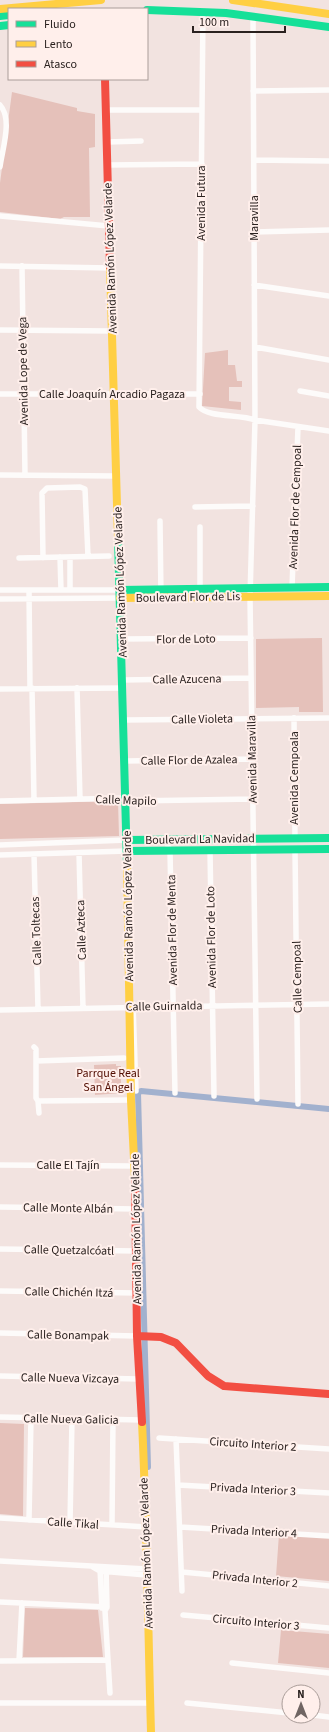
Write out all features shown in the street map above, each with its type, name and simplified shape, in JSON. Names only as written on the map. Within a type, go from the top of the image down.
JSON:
[{"type":"street","points":[[56,8],[101,0]]},
{"type":"street","points":[[148,10],[253,16],[327,27],[328,14],[234,0]]},
{"type":"street","points":[[9,8],[44,4],[77,4]]},
{"type":"street","name":"Avenida Futura","points":[[203,12],[199,407],[203,411],[329,431]]},
{"type":"street","name":"Maravilla","points":[[253,16],[255,420]]},
{"type":"street","name":"Avenida Ramón López Velarde","points":[[105,80],[126,798],[127,901],[131,1007],[131,1100],[135,1166],[138,1293],[142,1336],[139,1379],[147,1527],[146,1572],[151,1732]]},
{"type":"street","points":[[253,91],[329,90]]},
{"type":"street","points":[[0,105],[5,111],[6,120],[0,167]]},
{"type":"street","points":[[106,110],[202,110]]},
{"type":"street","points":[[107,142],[141,141]]},
{"type":"street","points":[[254,160],[329,161]]},
{"type":"street","points":[[108,165],[202,164]]},
{"type":"street","points":[[0,216],[109,226]]},
{"type":"street","points":[[254,232],[329,230]]},
{"type":"street","points":[[0,266],[110,268]]},
{"type":"street","name":"Avenida Lope de Vega","points":[[22,266],[25,475]]},
{"type":"street","points":[[254,285],[329,296]]},
{"type":"street","points":[[0,330],[112,331]]},
{"type":"street","points":[[255,347],[329,360]]},
{"type":"street","points":[[300,391],[329,396]]},
{"type":"street","name":"Calle Joaquín Arcadio Pagaza","points":[[0,394],[200,394]]},
{"type":"street","name":"Avenida Maravilla","points":[[255,420],[250,592],[257,1099]]},
{"type":"street","name":"Avenida Flor de Cempoal","points":[[292,588],[298,427]]},
{"type":"street","points":[[0,475],[116,476]]},
{"type":"street","points":[[43,558],[42,493],[47,488],[80,487],[85,489],[88,556]]},
{"type":"street","points":[[195,507],[253,506]]},
{"type":"street","points":[[160,522],[161,593]]},
{"type":"street","points":[[200,527],[200,589]]},
{"type":"street","points":[[19,558],[109,556]]},
{"type":"street","points":[[60,557],[61,590]]},
{"type":"street","points":[[70,557],[70,590]]},
{"type":"street","name":"Boulevard Flor de Lis","points":[[0,599],[29,599],[120,594],[250,592],[292,588],[329,587]]},
{"type":"street","name":"Boulevard Flor de Lis","points":[[161,593],[200,589],[329,596]]},
{"type":"street","name":"Boulevard Flor de Lis","points":[[0,590],[70,590],[120,594]]},
{"type":"street","points":[[29,590],[34,800]]},
{"type":"street","name":"Flor de Loto","points":[[121,639],[251,638]]},
{"type":"street","name":"Calle Azucena","points":[[0,689],[77,688],[122,684],[251,678]]},
{"type":"street","points":[[77,688],[80,799]]},
{"type":"street","name":"Avenida Cempoala","points":[[294,718],[295,838]]},
{"type":"street","name":"Calle Violeta","points":[[124,720],[329,718]]},
{"type":"street","name":"Calle Flor de Azalea","points":[[125,761],[252,759]]},
{"type":"street","name":"Calle Mapilo","points":[[0,801],[126,798],[132,801],[253,799]]},
{"type":"street","name":"Boulevard La Navidad","points":[[0,845],[127,840],[329,838]]},
{"type":"street","name":"Avenida Flor de Menta","points":[[166,840],[170,851],[175,1093]]},
{"type":"street","name":"Boulevard La Navidad","points":[[0,855],[127,851],[329,848]]},
{"type":"street","name":"Calle Cempoal","points":[[295,849],[298,1104]]},
{"type":"street","name":"Avenida Flor de Loto","points":[[210,850],[214,1096]]},
{"type":"street","name":"Calle Azteca","points":[[79,853],[84,1008]]},
{"type":"street","name":"Calle Toltecas","points":[[34,854],[38,1009]]},
{"type":"street","name":"Calle Guirnalda","points":[[0,1010],[212,1004],[329,1004]]},
{"type":"street","points":[[131,1007],[136,1091]]},
{"type":"street","points":[[34,1047],[36,1048],[36,1098],[38,1101],[39,1113]]},
{"type":"street","points":[[36,1060],[124,1058]]},
{"type":"street","points":[[38,1101],[131,1100]]},
{"type":"street","name":"Calle El Tajín","points":[[0,1165],[135,1166]]},
{"type":"street","name":"Calle Monte Albán","points":[[0,1207],[136,1208]]},
{"type":"street","name":"Calle Quetzalcóatl","points":[[0,1249],[137,1251]]},
{"type":"street","name":"Calle Chichén Itzá","points":[[0,1291],[138,1293]]},
{"type":"street","name":"Calle Bonampak","points":[[0,1333],[142,1336]]},
{"type":"street","points":[[142,1336],[167,1338],[180,1346],[215,1383],[224,1386],[329,1394]]},
{"type":"street","name":"Calle Nueva Vizcaya","points":[[0,1376],[139,1379]]},
{"type":"street","name":"Calle Nueva Galicia","points":[[0,1417],[142,1420]]},
{"type":"street","points":[[28,1520],[31,1418]]},
{"type":"street","points":[[70,1523],[72,1419]]},
{"type":"street","points":[[112,1525],[113,1419]]},
{"type":"street","name":"Circuito Interior 2","points":[[160,1438],[329,1449]]},
{"type":"street","points":[[176,1439],[182,1591]]},
{"type":"street","name":"Privada Interior 3","points":[[178,1485],[329,1493]]},
{"type":"street","name":"Calle Tikal","points":[[0,1518],[147,1527]]},
{"type":"street","name":"Privada Interior 4","points":[[180,1527],[329,1536]]},
{"type":"street","points":[[0,1561],[146,1572]]},
{"type":"street","points":[[103,1569],[110,1693]]},
{"type":"street","name":"Privada Interior 2","points":[[182,1572],[329,1586]]},
{"type":"street","points":[[0,1602],[104,1608]]},
{"type":"street","points":[[19,1661],[22,1603]]},
{"type":"street","name":"Circuito Interior 3","points":[[183,1615],[329,1628]]},
{"type":"street","points":[[0,1661],[108,1660]]},
{"type":"street","points":[[232,1663],[329,1673]]},
{"type":"street","points":[[0,1703],[151,1702]]},
{"type":"street","points":[[187,1702],[281,1712]]},
{"type":"green space","points":[[12,92],[77,108],[77,111],[95,114],[95,147],[89,148],[90,217],[64,217],[60,219],[0,212],[0,183]]},
{"type":"green space","points":[[228,350],[228,365],[235,365],[237,381],[242,381],[242,387],[229,387],[229,401],[241,402],[241,410],[202,406],[205,353]]},
{"type":"green space","points":[[322,638],[323,712],[299,712],[299,707],[256,708],[256,639]]},
{"type":"green space","points":[[118,801],[119,836],[0,839],[0,804]]},
{"type":"green space","name":"Parrque Real San Ángel","points":[[116,1064],[116,1066],[121,1066],[121,1093],[95,1095],[94,1065]]},
{"type":"green space","points":[[0,1423],[24,1424],[23,1516],[0,1514]]},
{"type":"green space","points":[[279,1534],[329,1538],[329,1581],[276,1576]]},
{"type":"green space","points":[[25,1608],[98,1610],[103,1657],[23,1657]]},
{"type":"green space","points":[[281,1630],[329,1634],[329,1668],[278,1663]]},
{"type":"waterway","points":[[148,1467],[138,1093],[141,1091],[329,1109]]},
{"type":"traffic: fast","points":[[148,10],[226,13],[329,27]]},
{"type":"traffic: fast","points":[[0,16],[8,15]]},
{"type":"traffic: fast","points":[[0,26],[8,25]]},
{"type":"traffic: fast","points":[[118,539],[127,866]]},
{"type":"traffic: fast","points":[[120,590],[329,587]]},
{"type":"traffic: fast","points":[[127,840],[329,838]]},
{"type":"traffic: fast","points":[[127,851],[329,849]]},
{"type":"traffic: slow","points":[[11,8],[101,0]]},
{"type":"traffic: slow","points":[[233,0],[329,14]]},
{"type":"traffic: slow","points":[[0,9],[8,8]]},
{"type":"traffic: slow","points":[[110,267],[118,539]]},
{"type":"traffic: slow","points":[[120,598],[329,596]]},
{"type":"traffic: slow","points":[[127,866],[131,1100],[135,1179]]},
{"type":"traffic: slow","points":[[142,1422],[151,1732]]},
{"type":"traffic: jam","points":[[105,80],[110,267]]},
{"type":"traffic: jam","points":[[135,1179],[137,1336],[142,1422]]},
{"type":"traffic: jam","points":[[137,1336],[161,1337],[176,1343],[208,1376],[224,1386],[329,1394]]}]
